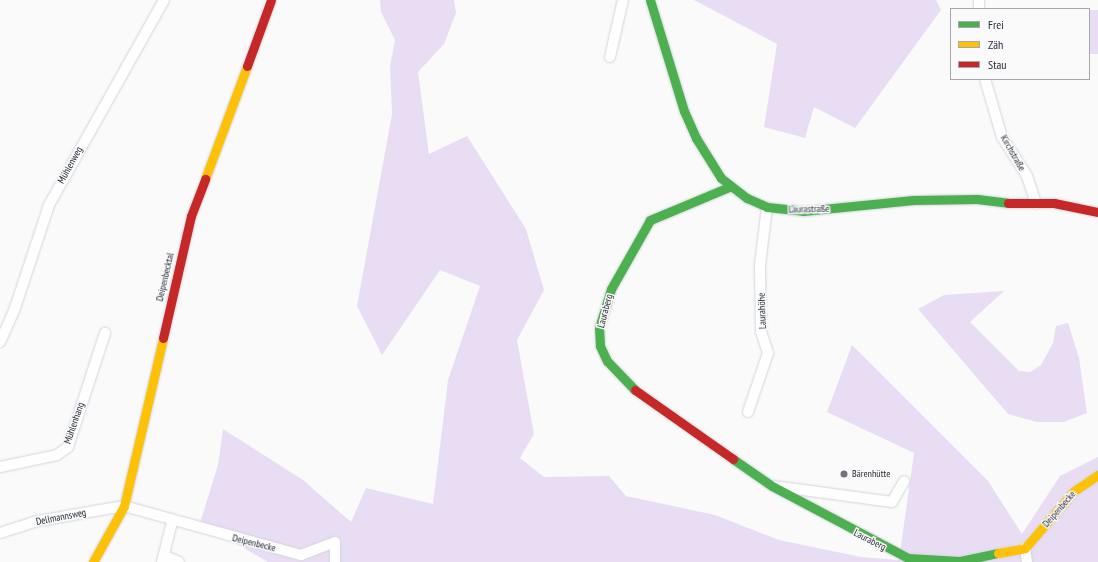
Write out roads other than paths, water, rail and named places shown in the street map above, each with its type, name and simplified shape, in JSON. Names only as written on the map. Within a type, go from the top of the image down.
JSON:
[{"type":"street","name":"Mühlenweg","points":[[0,342],[15,308],[49,205],[164,0]]},
{"type":"street","name":"Deipenbecktal","points":[[93,562],[124,506],[191,216],[270,0]]},
{"type":"street","points":[[610,58],[623,0]]},
{"type":"street","name":"Laurastraße","points":[[650,0],[684,111],[711,164],[729,187],[767,207],[817,210],[921,200],[1062,204],[1098,212]]},
{"type":"street","name":"Kirchstraße","points":[[985,80],[1002,138],[1027,176],[1036,204]]},
{"type":"street","name":"Lauraberg","points":[[729,187],[650,220],[644,227],[608,296],[599,328],[600,346],[616,374],[628,385],[772,486],[908,558],[960,561],[1025,548]]},
{"type":"street","name":"Laurahöhe","points":[[748,412],[768,353],[761,331],[760,265],[767,207]]},
{"type":"street","name":"Mühlenhang","points":[[0,467],[58,455],[68,447],[105,333]]},
{"type":"street","name":"Deipenbecke","points":[[1025,548],[1074,491],[1098,475]]},
{"type":"street","name":"Lauraberg","points":[[772,486],[892,502],[904,481]]},
{"type":"street","name":"Dellmannsweg","points":[[0,533],[38,520],[124,506],[144,509],[172,522]]},
{"type":"street","points":[[172,522],[164,559],[179,562]]},
{"type":"street","name":"Deipenbecke","points":[[172,522],[300,554],[335,542],[335,562]]},
{"type":"street","points":[[1025,548],[1027,562]]},
{"type":"place","name":"Bärenhütte","points":[[844,474]]}]
